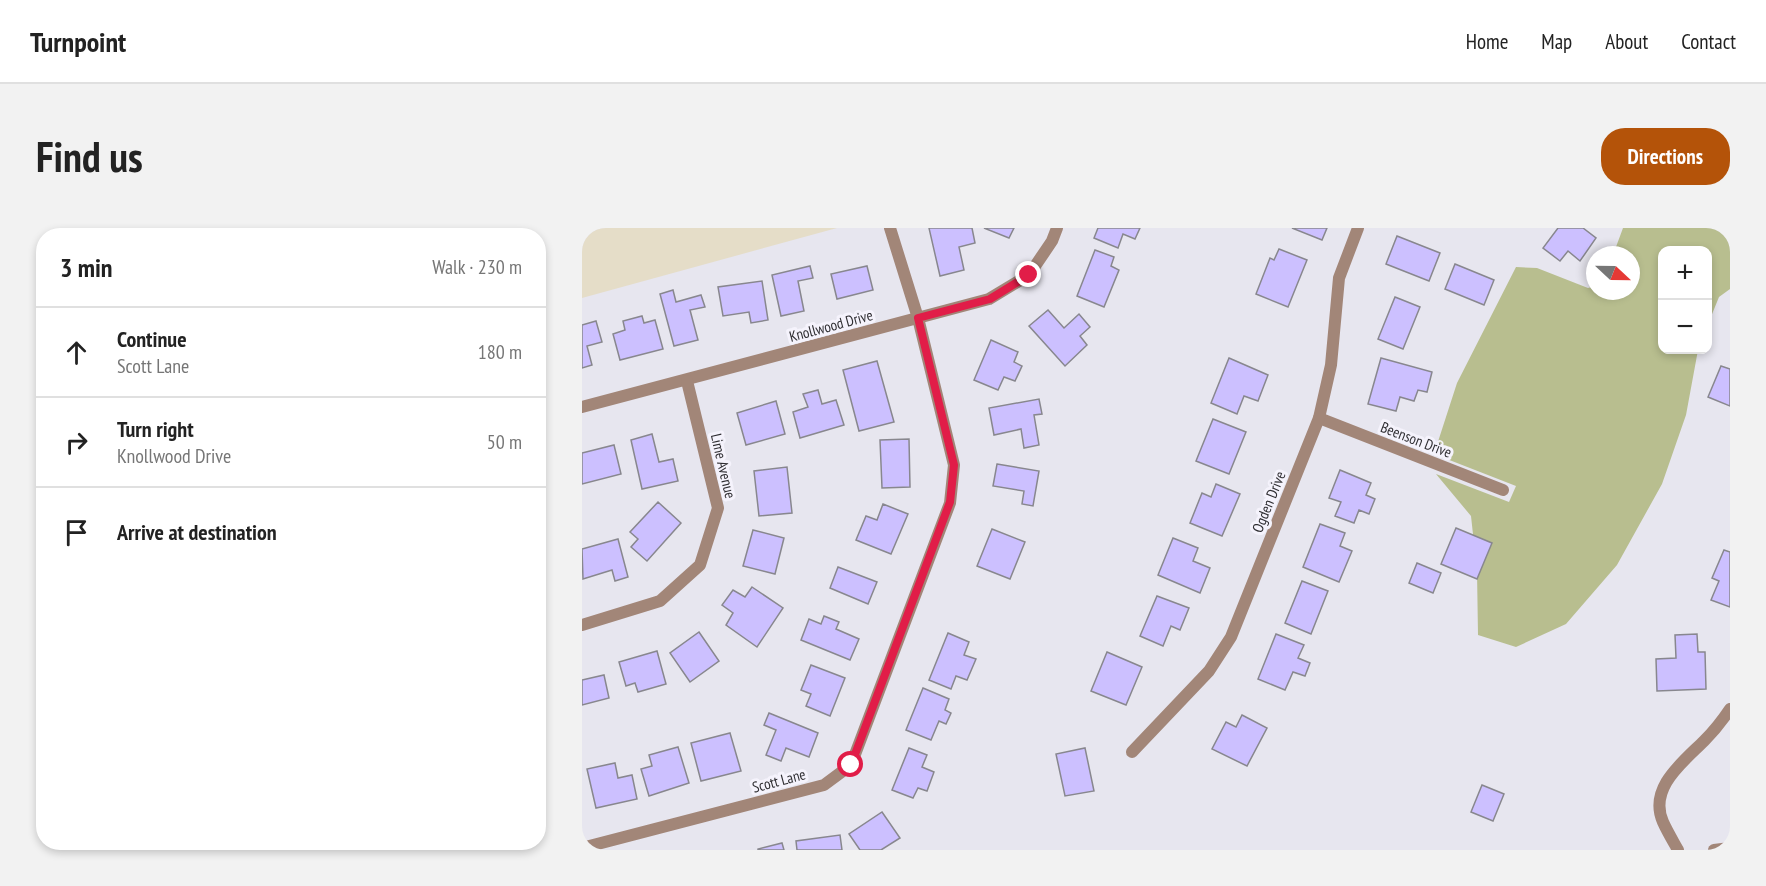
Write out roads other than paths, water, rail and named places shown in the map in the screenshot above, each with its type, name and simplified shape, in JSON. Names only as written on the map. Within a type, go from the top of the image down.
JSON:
[{"type":"street","name":"Scott Lane","points":[[582,848],[824,785],[851,765],[950,502],[954,465],[918,318],[890,228]]},
{"type":"street","name":"Knollwood Drive","points":[[582,407],[990,299],[1029,275],[1052,241],[1057,228]]},
{"type":"street","name":"Ogden Drive","points":[[1132,752],[1209,670],[1231,637],[1319,418],[1331,365],[1339,278],[1358,228]]},
{"type":"street","name":"Lime Avenue","points":[[582,625],[660,601],[700,566],[718,508],[687,381]]},
{"type":"street","name":"Beenson Drive","points":[[1319,418],[1503,490]]},
{"type":"street","points":[[1678,850],[1662,820],[1660,798],[1666,781],[1718,727],[1730,709]]},
{"type":"street","points":[[1714,850],[1730,848]]}]
